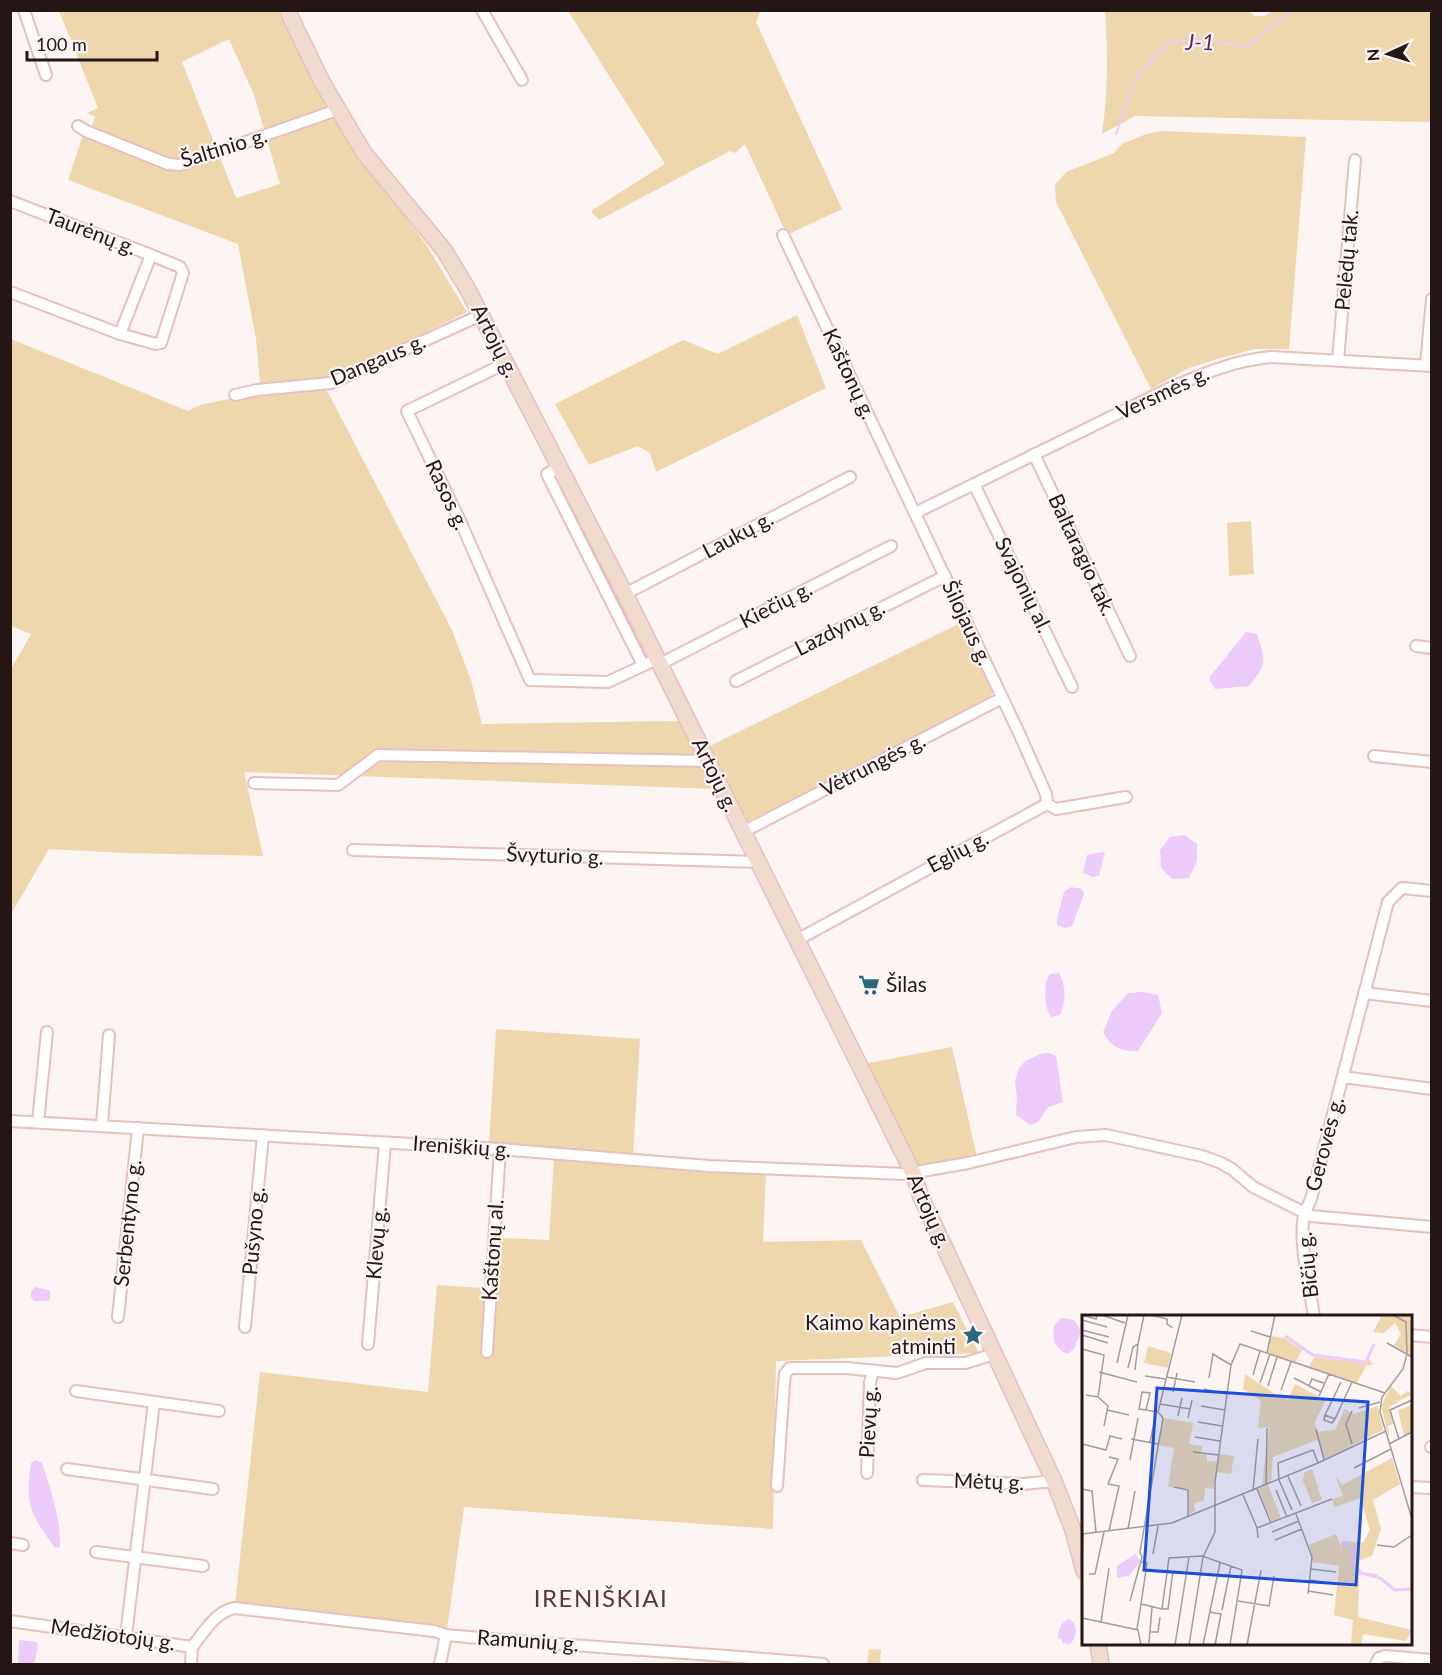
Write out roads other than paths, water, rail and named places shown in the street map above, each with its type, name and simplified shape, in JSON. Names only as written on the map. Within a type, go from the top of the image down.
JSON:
[{"type":"main road","name":"Artojų g.","points":[[287,10],[337,110],[364,153],[444,250],[481,315],[625,594],[653,663],[708,761],[913,1173],[921,1197],[1054,1481],[1073,1530],[1082,1567]]},
{"type":"main road","points":[[1098,1645],[1101,1665]]},
{"type":"street","points":[[24,10],[46,75]]},
{"type":"street","points":[[482,10],[522,80]]},
{"type":"street","name":"Šaltinio g.","points":[[78,126],[168,164],[180,165],[337,110]]},
{"type":"street","name":"Pelėdų tak.","points":[[1338,360],[1354,160]]},
{"type":"street","name":"Taurėnų g.","points":[[10,201],[151,255],[120,334]]},
{"type":"street","name":"Kaštonų g.","points":[[783,236],[915,513]]},
{"type":"street","points":[[10,292],[120,334],[156,344],[160,343],[183,273],[180,267],[151,255]]},
{"type":"street","points":[[1429,366],[1431,299]]},
{"type":"street","name":"Dangaus g.","points":[[235,395],[257,390],[331,383],[481,315]]},
{"type":"street","name":"Versmės g.","points":[[915,513],[1214,369],[1249,359],[1271,357],[1429,366]]},
{"type":"street","name":"Rasos g.","points":[[506,363],[407,411],[461,523],[530,680]]},
{"type":"street","name":"Baltaragio tak.","points":[[1034,454],[1130,656]]},
{"type":"street","points":[[560,467],[547,474],[653,663]]},
{"type":"street","name":"Laukų g.","points":[[625,594],[850,477]]},
{"type":"street","name":"Svajonių al.","points":[[974,484],[1072,687]]},
{"type":"street","name":"Šilojaus g.","points":[[915,513],[1019,733],[1046,794],[1047,804]]},
{"type":"street","name":"Kiečių g.","points":[[530,680],[608,682],[653,663],[891,546]]},
{"type":"street","name":"Lazdynų g.","points":[[736,681],[945,576]]},
{"type":"street","points":[[1416,646],[1431,648]]},
{"type":"street","name":"Vėtrungės g.","points":[[744,832],[1002,698]]},
{"type":"street","points":[[254,783],[338,785],[378,755],[708,761]]},
{"type":"street","points":[[1374,756],[1431,762]]},
{"type":"street","points":[[1047,804],[1056,809],[1126,797]]},
{"type":"street","name":"Eglių g.","points":[[797,940],[1047,804]]},
{"type":"street","name":"Švyturio g.","points":[[353,850],[758,862]]},
{"type":"street","name":"Gerovės g.","points":[[913,1173],[968,1163],[1076,1137],[1106,1135],[1202,1156],[1221,1163],[1253,1187],[1304,1213],[1311,1199],[1388,902],[1402,888],[1431,891]]},
{"type":"street","points":[[1364,993],[1431,1001]]},
{"type":"street","points":[[38,1122],[47,1032]]},
{"type":"street","points":[[102,1125],[110,1035]]},
{"type":"street","points":[[1343,1077],[1431,1089]]},
{"type":"street","name":"Ireniškių g.","points":[[11,1125],[38,1122],[102,1125],[500,1149],[709,1166],[913,1173]]},
{"type":"street","name":"Serbentyno g.","points":[[118,1317],[138,1128]]},
{"type":"street","name":"Pušyno g.","points":[[244,1327],[263,1135]]},
{"type":"street","name":"Klevų g.","points":[[368,1344],[386,1143]]},
{"type":"street","name":"Kaštonų al.","points":[[487,1352],[500,1149]]},
{"type":"street","points":[[1304,1213],[1319,1217],[1431,1227]]},
{"type":"street","name":"Bičių g.","points":[[1304,1213],[1306,1261],[1314,1315]]},
{"type":"street","points":[[1412,1335],[1431,1337]]},
{"type":"street","points":[[777,1486],[783,1384],[785,1374],[790,1368],[846,1368],[897,1373],[926,1363],[965,1363],[995,1354]]},
{"type":"street","name":"Pievų g.","points":[[867,1473],[870,1382],[873,1371]]},
{"type":"street","points":[[76,1391],[219,1411]]},
{"type":"street","points":[[126,1636],[154,1402]]},
{"type":"street","points":[[67,1469],[213,1489]]},
{"type":"street","name":"Mėtų g.","points":[[923,1480],[1023,1484],[1054,1481]]},
{"type":"street","points":[[1412,1487],[1431,1488]]},
{"type":"street","points":[[10,1543],[23,1545]]},
{"type":"street","points":[[96,1552],[203,1566]]},
{"type":"street","name":"Medžiotojų g.","points":[[10,1621],[192,1647],[219,1615],[235,1608]]},
{"type":"street","name":"Ramunių g.","points":[[235,1608],[434,1631],[446,1635],[529,1643],[725,1655],[823,1665]]},
{"type":"street","points":[[440,1665],[446,1635]]},
{"type":"street","points":[[190,1665],[192,1647]]},
{"type":"street","points":[[1375,1664],[1379,1658],[1385,1656],[1431,1660]]},
{"type":"waterway","name":"J-1","points":[[1116,134],[1137,77],[1167,43],[1193,38],[1248,46],[1291,10]]},
{"type":"place","name":"Šilas","points":[[869,985]]},
{"type":"place","name":"Kaimo kapinėms atminti","points":[[973,1335]]},
{"type":"district","name":"IRENIŠKIAI","points":[[601,1599]]}]
